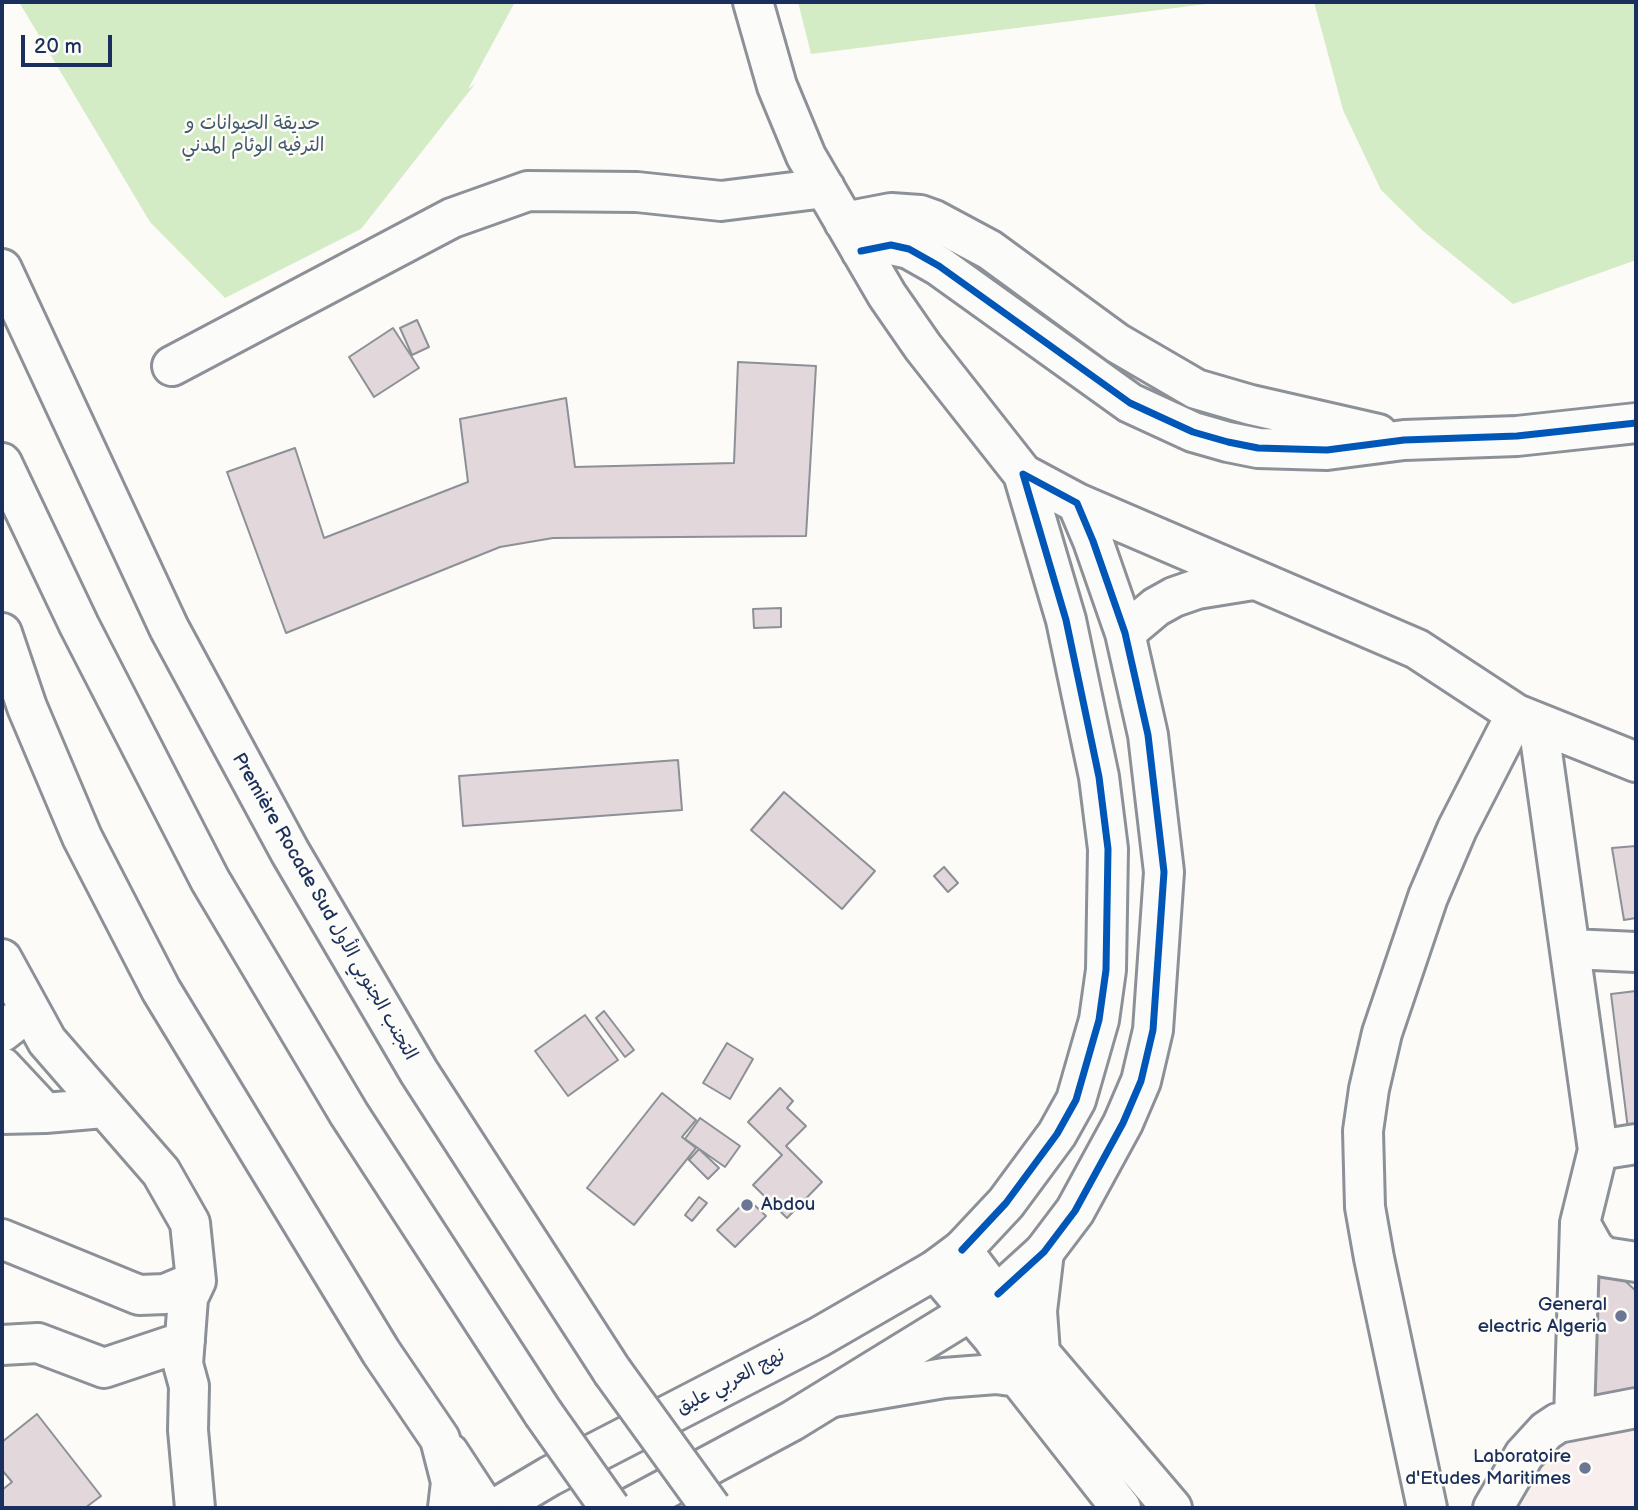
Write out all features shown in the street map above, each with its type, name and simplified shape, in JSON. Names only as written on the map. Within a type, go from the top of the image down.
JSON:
[{"type":"main road","points":[[753,2],[777,86],[806,156],[853,237],[951,386],[1023,474],[1077,503],[1417,649],[1527,719],[1636,762]]},
{"type":"main road","points":[[173,366],[452,218],[528,191],[637,192],[721,201],[825,188]]},
{"type":"main road","points":[[853,237],[891,245],[922,256],[1130,402],[1193,432],[1238,444],[1293,450],[1327,450],[1404,440],[1517,436],[1636,423]]},
{"type":"main road","name":"Première Rocade Sud التجنب الجنوبي الأول","points":[[2,269],[169,628],[283,840],[419,1072],[612,1371],[711,1508]]},
{"type":"main road","points":[[2,463],[79,625],[210,880],[356,1125],[543,1413],[610,1508]]},
{"type":"main road","name":"نهج العربي عليق","points":[[496,1508],[550,1476],[818,1336],[949,1260],[1006,1203],[1057,1134],[1076,1100],[1099,1020],[1106,970],[1108,849],[1099,777],[1066,620],[1023,474]]},
{"type":"main road","points":[[629,1508],[833,1397],[984,1303],[1044,1252],[1075,1211],[1124,1123],[1141,1081],[1153,1030],[1164,872],[1148,735],[1125,633],[1077,503]]},
{"type":"main road","points":[[1125,633],[1156,607],[1174,597],[1197,589],[1253,580]]},
{"type":"main road","points":[[2,633],[27,706],[76,825],[161,990],[381,1352],[485,1508]]},
{"type":"main road","points":[[1527,719],[1571,949],[1598,1150],[1580,1223],[1574,1419]]},
{"type":"main road","points":[[1427,1508],[1365,1207],[1363,1131],[1368,1088],[1382,1033],[1428,897],[1457,829],[1527,719]]},
{"type":"main road","points":[[1571,949],[1636,952]]},
{"type":"main road","points":[[2,959],[16,1021],[54,1050],[161,1172],[184,1210],[193,1233],[197,1281],[188,1298],[184,1352],[189,1386],[188,1430],[195,1508]]},
{"type":"main road","points":[[2,1067],[45,1114]]},
{"type":"main road","points":[[2,1114],[45,1114],[104,1108]]},
{"type":"main road","points":[[1598,1150],[1636,1144]]},
{"type":"main road","points":[[1580,1223],[1594,1248],[1604,1257],[1636,1262]]},
{"type":"main road","points":[[2,1239],[139,1295],[165,1294],[197,1281]]},
{"type":"main road","points":[[1029,1365],[1044,1252]]},
{"type":"main road","points":[[949,1260],[1029,1365],[1121,1508]]},
{"type":"main road","points":[[10,1349],[51,1347],[104,1368],[184,1352]]},
{"type":"main road","points":[[175,1508],[171,1466],[172,1392],[184,1352]]},
{"type":"main road","points":[[833,1397],[944,1378],[996,1374],[1029,1365]]},
{"type":"main road","points":[[1029,1365],[1172,1508]]},
{"type":"main road","points":[[1493,1508],[1524,1455],[1546,1431],[1558,1423],[1636,1408]]},
{"type":"main road","points":[[440,1439],[451,1482],[448,1508]]},
{"type":"shaded area","name":"Laboratoire d'Etudes Maritimes","points":[[1636,1414],[1636,1508],[1509,1508],[1556,1428]]},
{"type":"green space","name":"حديقة الحيوانات و الترفيه الوئام المدني","points":[[19,2],[515,2],[468,89],[475,84],[361,229],[225,298],[150,222]]},
{"type":"green space","points":[[798,2],[1222,2],[811,54]]},
{"type":"green space","points":[[1314,2],[1636,2],[1636,260],[1513,304],[1423,231],[1381,190],[1343,110]]},
{"type":"building","points":[[417,320],[429,347],[412,355],[400,328]]},
{"type":"building","points":[[393,328],[419,368],[374,397],[349,357]]},
{"type":"building","points":[[738,362],[816,366],[806,536],[553,538],[500,547],[286,633],[227,472],[295,448],[324,538],[468,482],[460,419],[566,398],[575,467],[734,463]]},
{"type":"building","points":[[781,608],[781,627],[754,628],[753,609]]},
{"type":"building","points":[[678,760],[682,810],[463,826],[459,776]]},
{"type":"building","points":[[784,792],[875,871],[842,909],[751,830]]},
{"type":"building","points":[[1636,846],[1636,918],[1624,920],[1612,848]]},
{"type":"building","points":[[944,867],[958,883],[948,892],[934,876]]},
{"type":"building","points":[[1636,991],[1636,1128],[1628,1129],[1611,994]]},
{"type":"building","points":[[604,1011],[634,1050],[625,1057],[596,1018]]},
{"type":"building","points":[[585,1015],[618,1060],[568,1096],[535,1051]]},
{"type":"building","points":[[727,1043],[753,1059],[730,1099],[703,1083]]},
{"type":"building","points":[[780,1088],[793,1101],[787,1108],[806,1126],[786,1146],[822,1182],[787,1218],[753,1185],[782,1155],[748,1122]]},
{"type":"building","points":[[662,1093],[696,1120],[682,1137],[696,1148],[634,1225],[587,1188]]},
{"type":"building","points":[[700,1118],[740,1146],[725,1167],[685,1139]]},
{"type":"building","points":[[699,1149],[719,1168],[708,1179],[689,1160]]},
{"type":"building","points":[[699,1197],[707,1203],[692,1221],[685,1215]]},
{"type":"building","points":[[748,1199],[766,1216],[735,1247],[717,1230]]},
{"type":"building","points":[[1608,1265],[1636,1291],[1636,1401],[1596,1406],[1587,1287]]},
{"type":"building","points":[[37,1414],[101,1496],[85,1508],[2,1508],[2,1490],[12,1482],[2,1470],[2,1442]]},
{"type":"cycle path","points":[[861,251],[891,245],[909,249],[939,266],[1130,403],[1193,432],[1228,442],[1258,448],[1327,450],[1404,440],[1517,436],[1636,423]]},
{"type":"cycle path","points":[[962,1250],[1006,1203],[1057,1134],[1076,1100],[1099,1020],[1106,970],[1108,849],[1099,777],[1066,620],[1023,474],[1077,503],[1093,541],[1125,633],[1148,735],[1164,872],[1153,1030],[1141,1081],[1123,1123],[1075,1211],[1044,1252],[998,1294]]},
{"type":"place","name":"Abdou","points":[[747,1205]]},
{"type":"place","name":"General electric Algeria","points":[[1621,1316]]},
{"type":"place","name":"Laboratoire d'Etudes Maritimes","points":[[1585,1468]]}]
